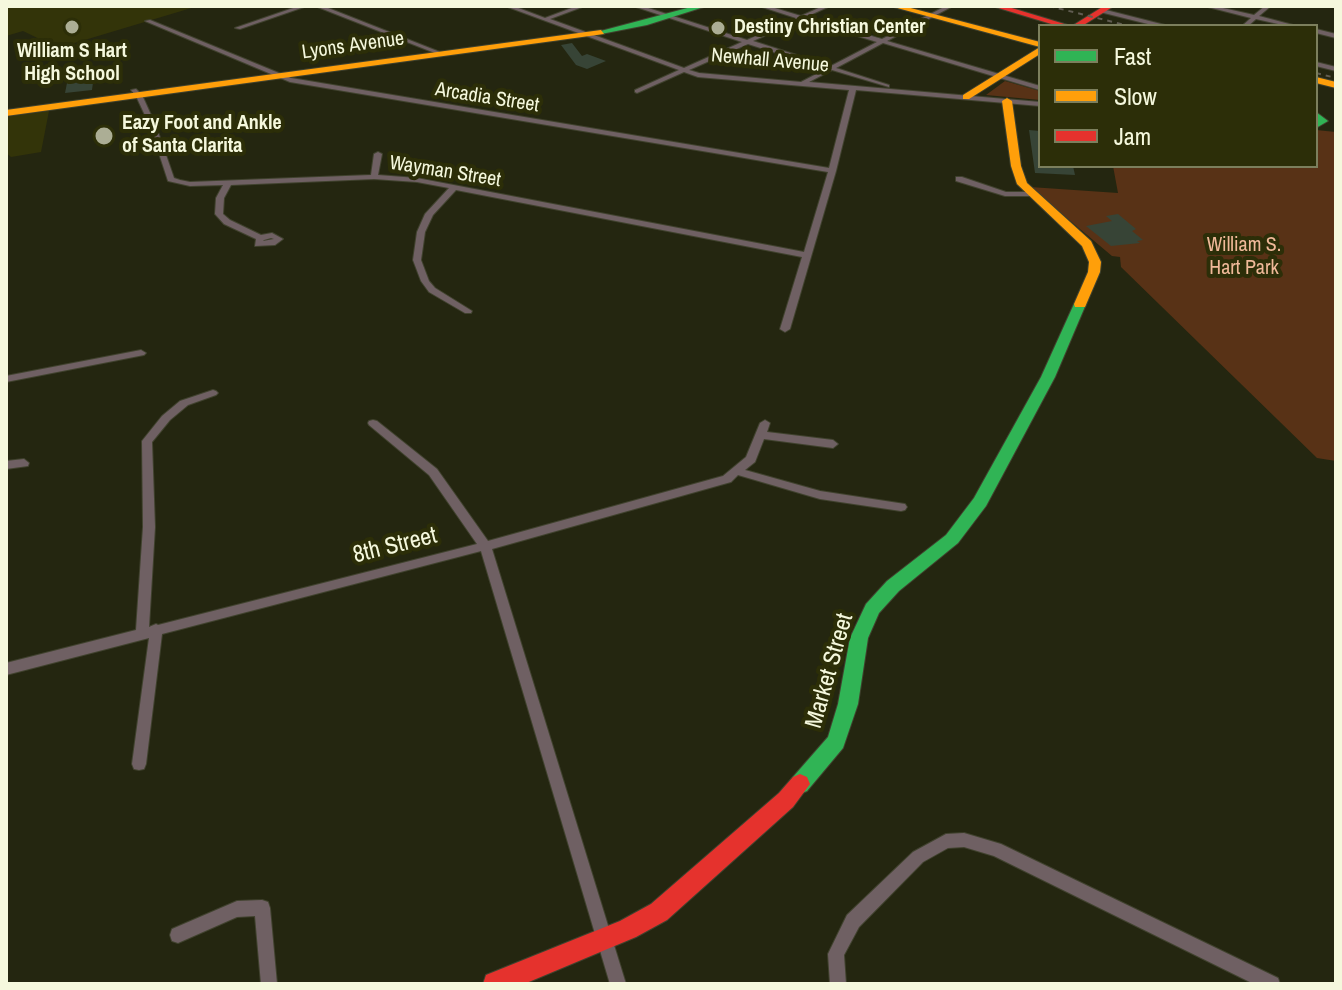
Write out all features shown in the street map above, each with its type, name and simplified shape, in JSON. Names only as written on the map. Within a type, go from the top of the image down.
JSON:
[{"type":"street","points":[[238,28],[304,6]]},
{"type":"street","points":[[318,6],[438,52]]},
{"type":"street","name":"Newhall Avenue","points":[[508,6],[702,75],[1038,104]]},
{"type":"street","points":[[545,19],[582,6]]},
{"type":"street","points":[[636,6],[910,93]]},
{"type":"street","name":"Lyons Avenue","points":[[666,16],[689,6]]},
{"type":"street","name":"Lyons Avenue","points":[[6,113],[583,33],[703,6]]},
{"type":"street","points":[[762,6],[1038,87]]},
{"type":"street","points":[[637,91],[827,6]]},
{"type":"street","points":[[894,6],[1038,47]]},
{"type":"street","points":[[803,84],[950,6]]},
{"type":"street","points":[[996,6],[1060,24]]},
{"type":"street","points":[[1207,6],[1286,24]]},
{"type":"street","points":[[1247,24],[1268,6]]},
{"type":"street","points":[[1083,24],[1106,9],[1156,24]]},
{"type":"street","name":"Arcadia Street","points":[[148,21],[273,74],[314,85],[832,171]]},
{"type":"street","points":[[966,97],[1038,49]]},
{"type":"street","points":[[1321,79],[1335,67]]},
{"type":"street","points":[[785,329],[853,88]]},
{"type":"street","name":"Lyons Avenue","points":[[6,107],[137,93]]},
{"type":"street","name":"Wayman Street","points":[[137,93],[171,179],[190,184],[374,177],[417,180],[806,255]]},
{"type":"street","name":"Market Street","points":[[495,984],[659,912],[693,886],[786,800],[824,759],[842,726],[859,638],[872,609],[893,586],[952,539],[980,502],[1048,377],[1094,272],[1094,255],[1087,244],[1022,184],[1016,166],[1007,101]]},
{"type":"street","points":[[374,177],[378,154]]},
{"type":"street","points":[[959,179],[1005,194],[1030,194]]},
{"type":"street","points":[[228,183],[220,198],[219,214],[227,222],[260,238]]},
{"type":"street","points":[[454,188],[429,214],[421,232],[417,260],[432,290],[468,311]]},
{"type":"street","points":[[6,379],[141,353]]},
{"type":"street","points":[[142,632],[149,527],[147,441],[166,418],[184,403],[213,393]]},
{"type":"street","points":[[373,423],[433,472],[485,546],[618,984]]},
{"type":"street","points":[[736,471],[751,459],[762,429],[833,444]]},
{"type":"street","points":[[6,465],[24,463]]},
{"type":"street","points":[[736,471],[820,495],[901,507]]},
{"type":"street","name":"8th Street","points":[[6,669],[485,546],[727,479],[736,471]]},
{"type":"street","points":[[139,764],[156,629]]},
{"type":"street","points":[[838,984],[836,954],[853,921],[918,857],[946,841],[964,840],[996,849],[1272,984]]},
{"type":"street","points":[[178,935],[237,909],[262,908],[269,984]]},
{"type":"shaded area","name":"William S Hart High School","points":[[6,6],[198,6],[58,48],[23,31],[6,36]]},
{"type":"shaded area","points":[[49,111],[41,152],[11,157],[6,153],[6,117]]},
{"type":"green space","points":[[1005,81],[1038,90],[1038,100],[986,95]]},
{"type":"green space","name":"William S. Hart Park","points":[[1318,130],[1336,132],[1336,461],[1317,458],[1121,267],[1120,257],[1112,256],[1030,187],[1118,193],[1113,168],[1318,168]]},
{"type":"building","points":[[572,43],[582,56],[587,54],[606,61],[587,69],[576,65],[561,45]]},
{"type":"building","points":[[94,75],[92,90],[65,93],[68,78]]},
{"type":"building","points":[[1029,130],[1038,131],[1038,168],[1073,168],[1075,175],[1035,173]]},
{"type":"building","points":[[1118,214],[1136,229],[1132,231],[1143,240],[1137,241],[1140,243],[1111,246],[1086,226],[1112,221],[1106,216]]},
{"type":"railway","points":[[1049,6],[1121,24]]},
{"type":"railway","points":[[1318,74],[1336,78]]},
{"type":"traffic: fast","points":[[601,32],[647,23],[703,6]]},
{"type":"traffic: fast","points":[[1318,117],[1323,121],[1318,124]]},
{"type":"traffic: fast","points":[[800,784],[836,742],[848,704],[859,638],[872,609],[893,586],[952,539],[980,502],[1048,377],[1080,304]]},
{"type":"traffic: slow","points":[[894,6],[1038,44]]},
{"type":"traffic: slow","points":[[6,113],[601,32]]},
{"type":"traffic: slow","points":[[966,97],[1038,51]]},
{"type":"traffic: slow","points":[[1318,80],[1336,85]]},
{"type":"traffic: slow","points":[[1007,101],[1016,166],[1022,184],[1087,244],[1095,262],[1094,272],[1080,304]]},
{"type":"traffic: jam","points":[[996,6],[1060,24]]},
{"type":"traffic: jam","points":[[1079,24],[1110,6]]},
{"type":"traffic: jam","points":[[495,984],[628,929],[659,912],[786,800],[800,784]]},
{"type":"place","name":"William S Hart High School","points":[[72,27]]},
{"type":"place","name":"Destiny Christian Center","points":[[718,28]]},
{"type":"place","name":"Eazy Foot and Ankle of Santa Clarita","points":[[104,136]]}]
